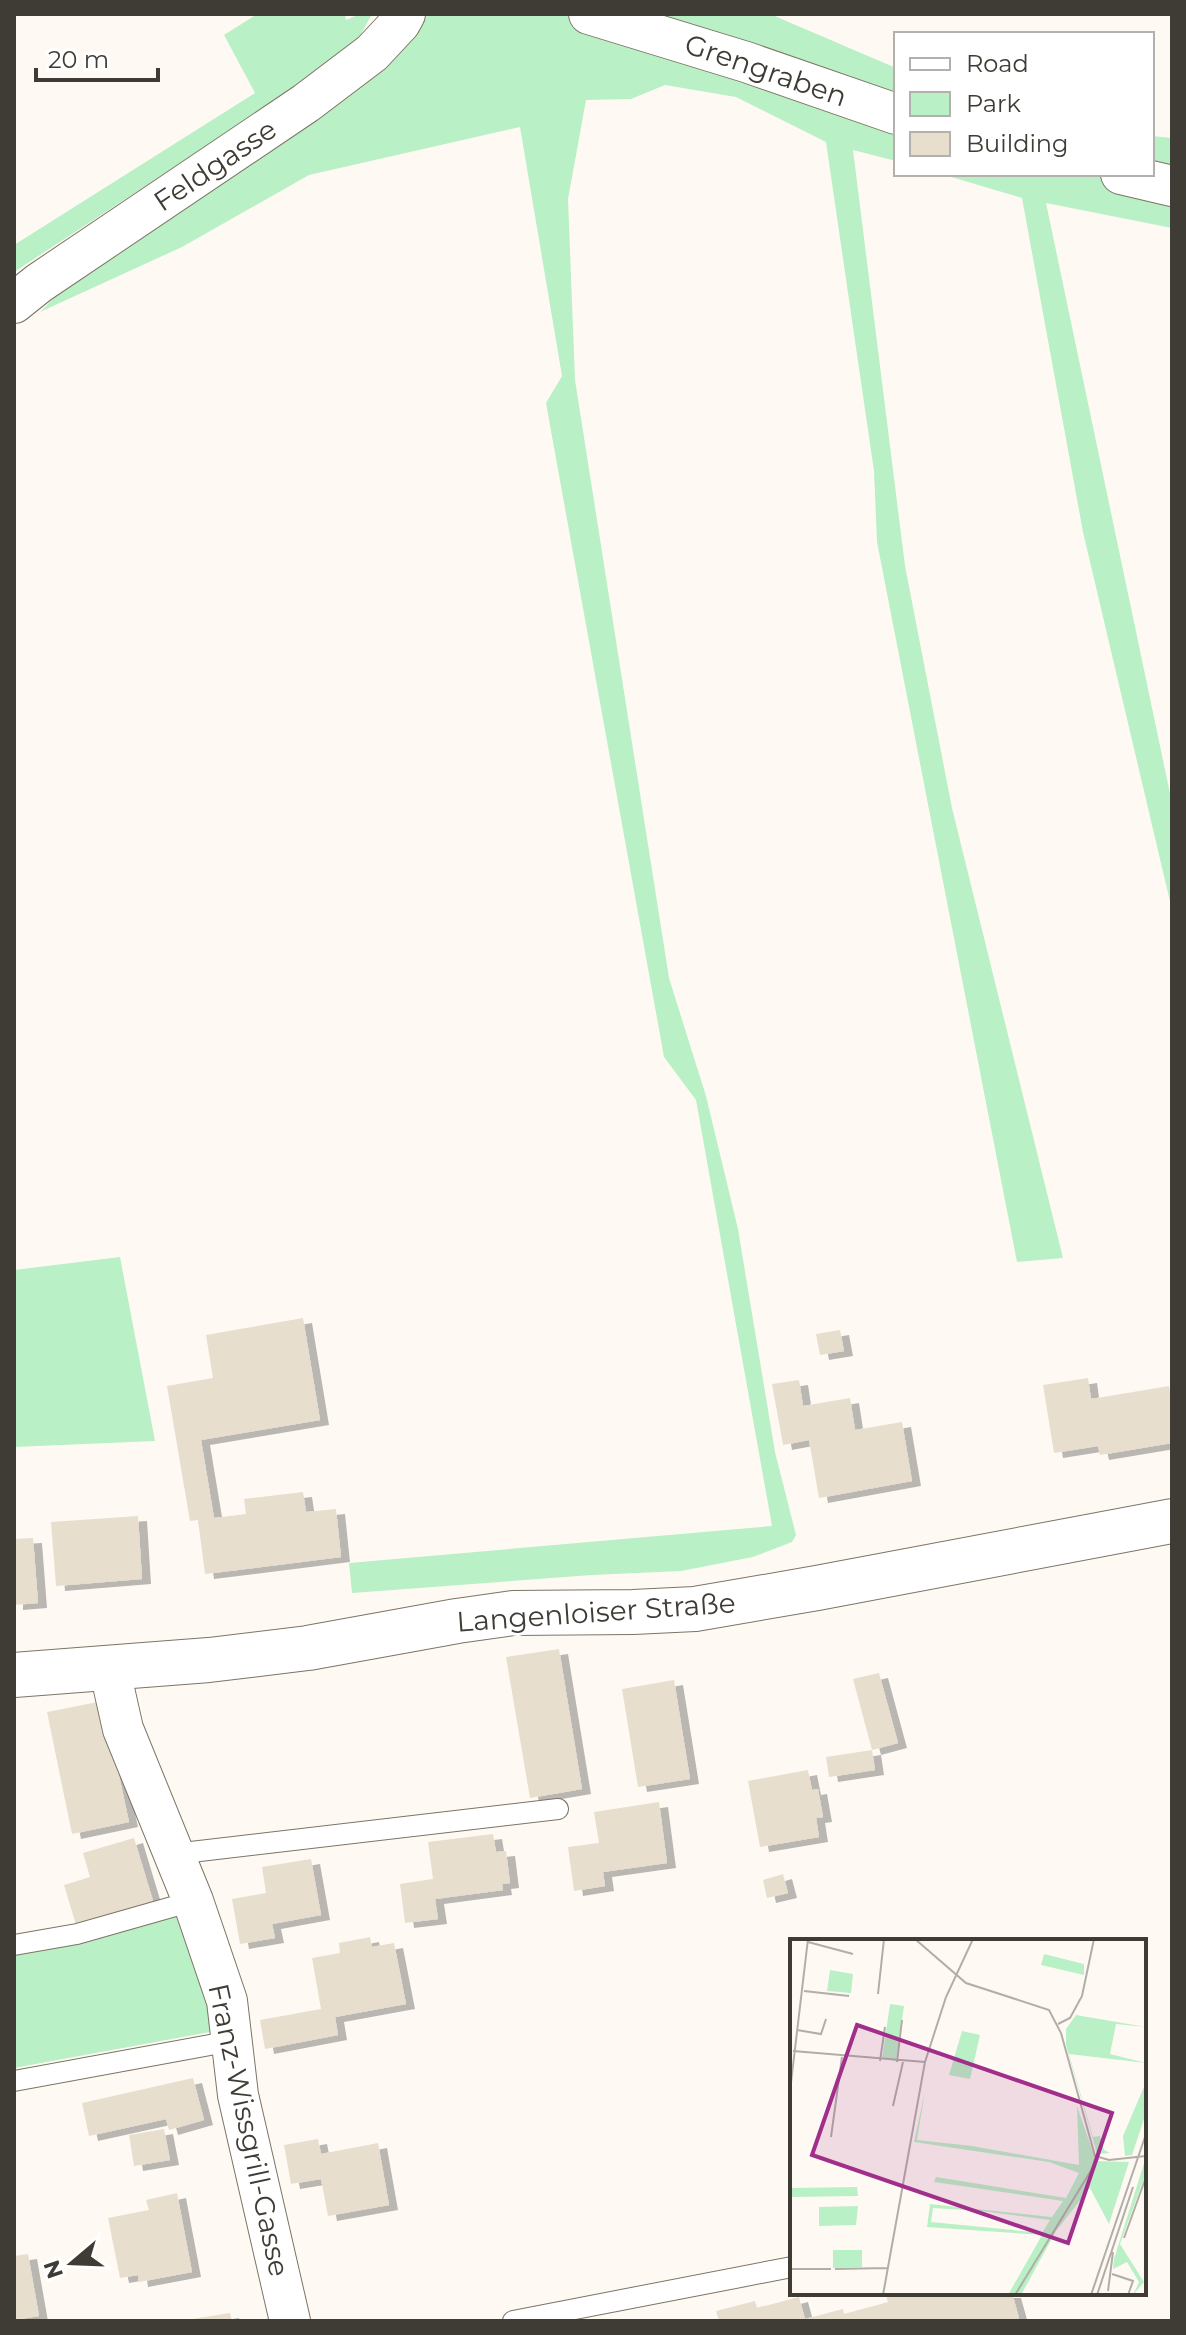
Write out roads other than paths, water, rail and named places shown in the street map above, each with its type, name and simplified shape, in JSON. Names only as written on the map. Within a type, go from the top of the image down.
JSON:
[{"type":"street","name":"Feldgasse","points":[[14,303],[306,103],[372,53],[405,14]]},
{"type":"street","name":"Grengraben","points":[[589,14],[746,62],[894,113]]},
{"type":"street","points":[[1130,176],[1172,186]]},
{"type":"street","name":"Langenloiser Straße","points":[[14,1675],[308,1648],[513,1613],[695,1609],[1172,1521]]},
{"type":"street","name":"Franz-Wissgrill-Gasse","points":[[113,1668],[114,1689],[123,1729],[193,1901],[227,2001],[238,2095],[290,2321]]},
{"type":"lane","points":[[174,1854],[558,1809]]},
{"type":"lane","points":[[14,1945],[77,1934],[193,1901]]},
{"type":"lane","points":[[14,2081],[232,2041]]},
{"type":"lane","points":[[513,2321],[790,2267]]}]
